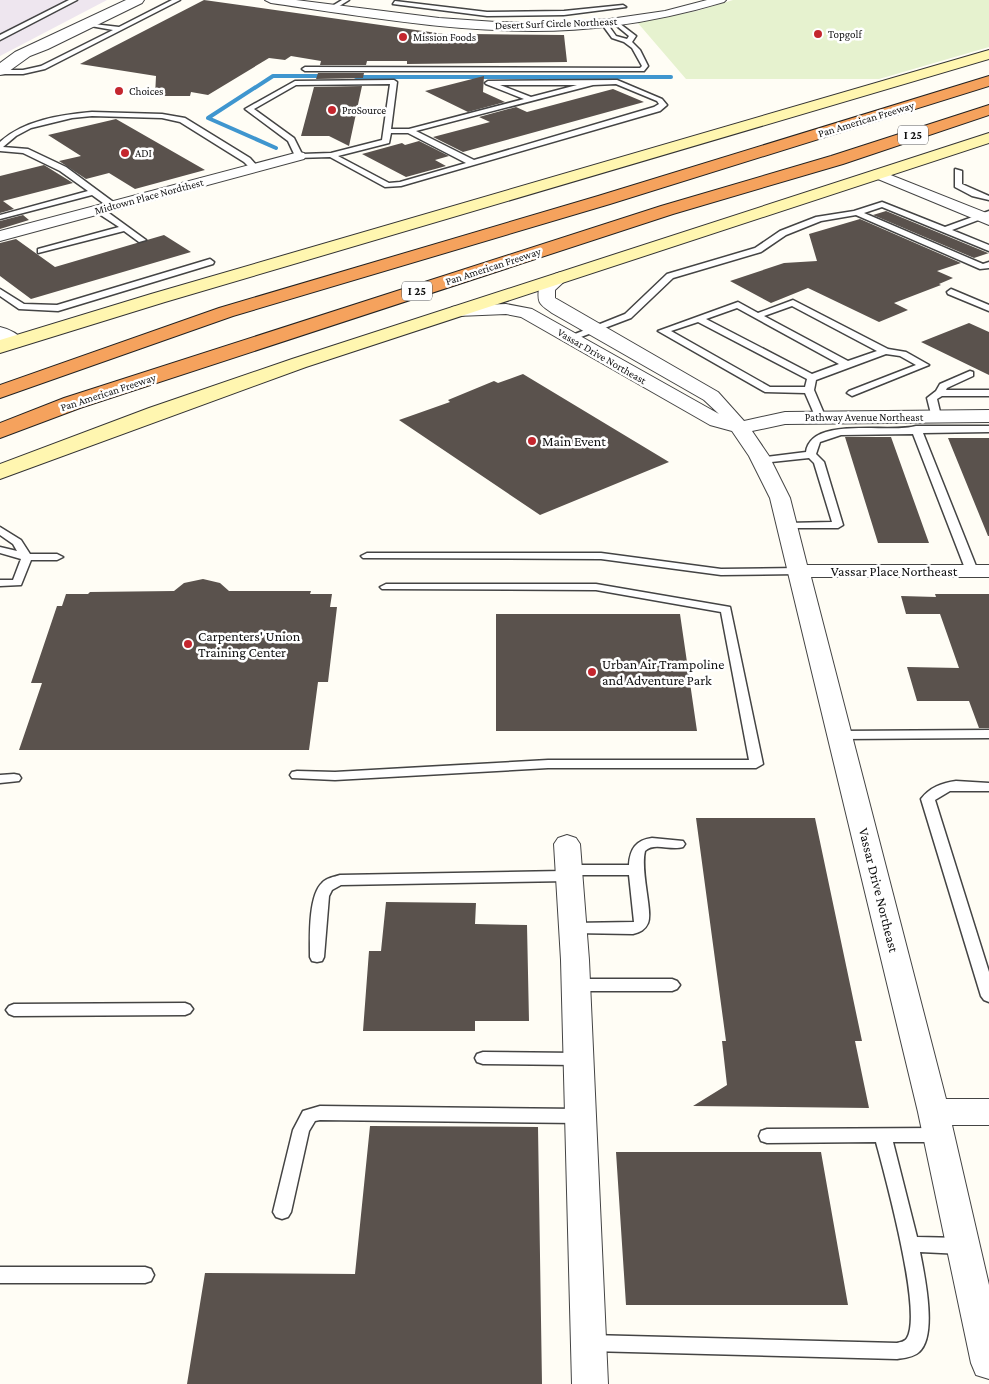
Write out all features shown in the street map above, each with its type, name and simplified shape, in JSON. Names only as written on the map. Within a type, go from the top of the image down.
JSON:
[{"type":"highway","name":"Pan American Freeway","points":[[0,392],[226,312],[604,200],[986,81]]},
{"type":"highway","name":"Pan American Freeway","points":[[0,431],[81,400],[648,216],[837,160],[989,110]]},
{"type":"highway","points":[[837,160],[989,118]]},
{"type":"highway","points":[[0,372],[93,345],[226,312]]},
{"type":"main road","points":[[5,341],[989,54]]},
{"type":"main road","points":[[0,472],[166,410],[458,311],[989,138]]},
{"type":"street","points":[[28,50],[30,45],[114,0]]},
{"type":"street","points":[[0,71],[14,57],[28,50],[43,46],[137,0]]},
{"type":"street","name":"Desert Surf Circle Northeast","points":[[270,0],[391,17],[483,26],[615,21],[685,10],[720,0]]},
{"type":"street","name":"Midtown Place Nordthest","points":[[0,236],[299,156]]},
{"type":"street","points":[[878,174],[987,217]]},
{"type":"street","name":"Vassar Drive Northeast","points":[[561,277],[547,288],[546,300],[711,396],[726,409],[741,427],[761,460],[780,498],[937,1124],[989,1363]]},
{"type":"street","name":"Vassar Drive Northeast","points":[[458,311],[516,310],[536,317],[717,421],[741,427]]},
{"type":"street","name":"Pathway Avenue Northeast","points":[[741,427],[785,418],[820,416],[989,416]]},
{"type":"street","name":"Vassar Place Northeast","points":[[799,571],[981,571]]},
{"type":"street","points":[[568,863],[573,928],[581,1116],[590,1384]]},
{"type":"street","points":[[937,1124],[989,1112]]},
{"type":"lane","points":[[0,38],[74,0]]},
{"type":"lane","points":[[0,71],[23,72],[43,68],[177,0]]},
{"type":"lane","points":[[331,9],[346,0]]},
{"type":"lane","points":[[610,0],[641,18]]},
{"type":"lane","points":[[375,15],[398,2],[409,5],[488,14],[564,13],[623,6]]},
{"type":"lane","points":[[391,17],[409,5]]},
{"type":"lane","points":[[609,8],[615,21],[633,36],[630,41]]},
{"type":"lane","points":[[305,69],[642,70],[645,66],[639,52],[630,41],[614,37],[615,21]]},
{"type":"lane","points":[[87,24],[119,29]]},
{"type":"lane","points":[[394,82],[387,131],[386,141],[331,155],[299,156],[291,140],[249,109],[295,83],[394,82]]},
{"type":"lane","points":[[331,155],[388,185],[401,184],[657,109],[663,105],[660,100],[622,84],[488,83],[530,99]]},
{"type":"lane","points":[[387,131],[409,132],[593,83]]},
{"type":"lane","points":[[0,147],[13,134],[29,126],[72,116],[92,114],[162,116],[182,120],[247,160],[255,168]]},
{"type":"lane","points":[[409,132],[473,163]]},
{"type":"lane","points":[[0,147],[25,151],[62,169],[93,192],[126,228],[142,240]]},
{"type":"lane","points":[[958,170],[958,185],[975,194],[989,198]]},
{"type":"lane","points":[[0,217],[93,192]]},
{"type":"lane","points":[[570,338],[628,316],[670,276],[758,250],[784,233],[819,219],[858,213],[882,204],[989,248]]},
{"type":"lane","points":[[858,213],[983,267],[989,265]]},
{"type":"lane","points":[[945,230],[987,217]]},
{"type":"lane","points":[[40,251],[126,228]]},
{"type":"lane","points":[[0,292],[22,307],[58,308],[210,262]]},
{"type":"lane","points":[[951,292],[989,308]]},
{"type":"lane","points":[[757,316],[793,303],[885,351],[903,354],[924,365],[852,392]]},
{"type":"lane","points":[[809,390],[768,390],[663,331],[738,305],[847,364]]},
{"type":"lane","points":[[699,319],[812,378],[885,351]]},
{"type":"lane","points":[[940,393],[943,386],[970,374]]},
{"type":"lane","points":[[812,378],[809,390],[820,416]]},
{"type":"lane","points":[[936,416],[932,398],[940,393],[989,393]]},
{"type":"lane","points":[[916,429],[981,571]]},
{"type":"lane","points":[[811,455],[812,445],[818,437],[840,432],[989,429]]},
{"type":"lane","points":[[761,460],[811,455],[819,462],[838,525],[787,526]]},
{"type":"lane","points":[[0,530],[17,542],[27,557]]},
{"type":"lane","points":[[0,550],[27,557],[58,558]]},
{"type":"lane","points":[[368,556],[602,556],[721,572],[799,571]]},
{"type":"lane","points":[[0,583],[17,583],[27,557]]},
{"type":"lane","points":[[298,775],[335,776],[548,764],[756,764],[726,609],[596,587],[386,587]]},
{"type":"lane","points":[[840,735],[989,734]]},
{"type":"lane","points":[[989,787],[948,786],[935,791],[928,799],[989,996]]},
{"type":"lane","points":[[573,928],[633,929],[639,926],[642,921],[636,870],[637,850],[646,843],[678,844]]},
{"type":"lane","points":[[317,957],[321,904],[324,889],[331,882],[568,863],[636,870]]},
{"type":"lane","points":[[575,985],[672,985]]},
{"type":"lane","points":[[14,1010],[185,1008]]},
{"type":"lane","points":[[483,1058],[578,1059]]},
{"type":"lane","points":[[282,1212],[301,1130],[309,1116],[320,1112],[581,1116]]},
{"type":"lane","points":[[767,1136],[883,1136],[937,1124]]},
{"type":"lane","points":[[589,1343],[897,1351],[908,1349],[916,1343],[919,1332],[920,1308],[910,1244],[883,1136]]},
{"type":"lane","points":[[910,1244],[964,1246]]},
{"type":"lane","points":[[0,1276],[145,1275]]},
{"type":"shaded area","points":[[0,0],[107,0],[0,56]]},
{"type":"green space","name":"Topgolf","points":[[733,0],[989,0],[989,47],[879,79],[686,79],[637,22],[697,11]]},
{"type":"building","name":"Mission Foods","points":[[204,0],[472,38],[470,34],[564,35],[567,62],[407,64],[407,61],[367,61],[366,65],[320,65],[321,61],[291,56],[285,60],[269,58],[208,95],[191,92],[190,96],[155,96],[156,76],[80,64]]},
{"type":"building","points":[[318,73],[364,73],[363,78],[316,79]]},
{"type":"building","points":[[484,76],[483,92],[505,102],[468,112],[425,91]]},
{"type":"building","name":"ProSource","points":[[362,86],[349,146],[329,136],[301,136],[314,87]]},
{"type":"building","points":[[613,89],[644,102],[463,152],[433,137],[490,122],[479,117],[516,107],[527,112]]},
{"type":"building","name":"ADI","points":[[116,119],[205,170],[135,189],[109,173],[86,179],[59,161],[81,156],[48,135]]},
{"type":"building","points":[[419,141],[449,156],[435,160],[446,166],[406,177],[362,154],[402,143],[405,145]]},
{"type":"building","points":[[44,165],[73,183],[3,201],[14,209],[0,213],[0,176]]},
{"type":"building","points":[[886,211],[989,253],[974,258],[873,215]]},
{"type":"building","points":[[23,215],[29,220],[0,229],[0,221]]},
{"type":"building","points":[[860,219],[961,263],[937,271],[953,278],[939,284],[941,285],[894,303],[908,310],[879,322],[808,288],[771,303],[730,281],[784,263],[817,261],[809,234]]},
{"type":"building","points":[[164,235],[191,252],[31,299],[0,276],[0,243],[16,239],[55,267]]},
{"type":"building","points":[[969,323],[989,332],[989,375],[921,342]]},
{"type":"building","name":"Main Event","points":[[523,374],[669,462],[540,515],[399,420],[450,402],[448,400],[494,381],[498,383]]},
{"type":"building","points":[[845,437],[891,437],[929,543],[878,543]]},
{"type":"building","points":[[948,438],[989,438],[989,536],[988,536]]},
{"type":"building","name":"Carpenters' Union Training Center","points":[[203,579],[220,583],[229,591],[311,591],[310,594],[332,594],[330,607],[337,607],[328,682],[318,682],[309,750],[19,750],[42,683],[31,683],[57,606],[62,606],[66,594],[174,591],[184,583]]},
{"type":"building","points":[[935,594],[989,594],[989,728],[979,728],[969,701],[917,701],[907,667],[959,668],[940,614],[906,614],[901,596],[936,597]]},
{"type":"building","name":"Urban Air Trampoline and Adventure Park","points":[[496,614],[680,614],[697,731],[496,731]]},
{"type":"building","points":[[696,818],[815,818],[862,1041],[855,1041],[869,1108],[693,1106],[727,1085],[722,1041],[726,1041]]},
{"type":"building","points":[[386,902],[476,903],[475,924],[527,925],[529,1021],[475,1021],[475,1031],[363,1031],[369,951],[381,951]]},
{"type":"building","points":[[370,1126],[538,1127],[542,1384],[187,1384],[205,1273],[355,1274]]},
{"type":"building","points":[[616,1152],[821,1152],[848,1305],[626,1305]]},
{"type":"waterway","points":[[276,148],[208,118],[273,76],[325,76]]},
{"type":"waterway","points":[[356,77],[671,77]]},
{"type":"place","name":"Topgolf","points":[[818,34]]},
{"type":"place","name":"Mission Foods","points":[[403,37]]},
{"type":"place","name":"Choices","points":[[119,91]]},
{"type":"place","name":"ProSource","points":[[332,110]]},
{"type":"place","name":"ADI","points":[[125,153]]},
{"type":"place","name":"Main Event","points":[[532,441]]},
{"type":"place","name":"Carpenters' Union Training Center","points":[[188,644]]},
{"type":"place","name":"Urban Air Trampoline and Adventure Park","points":[[592,672]]}]
